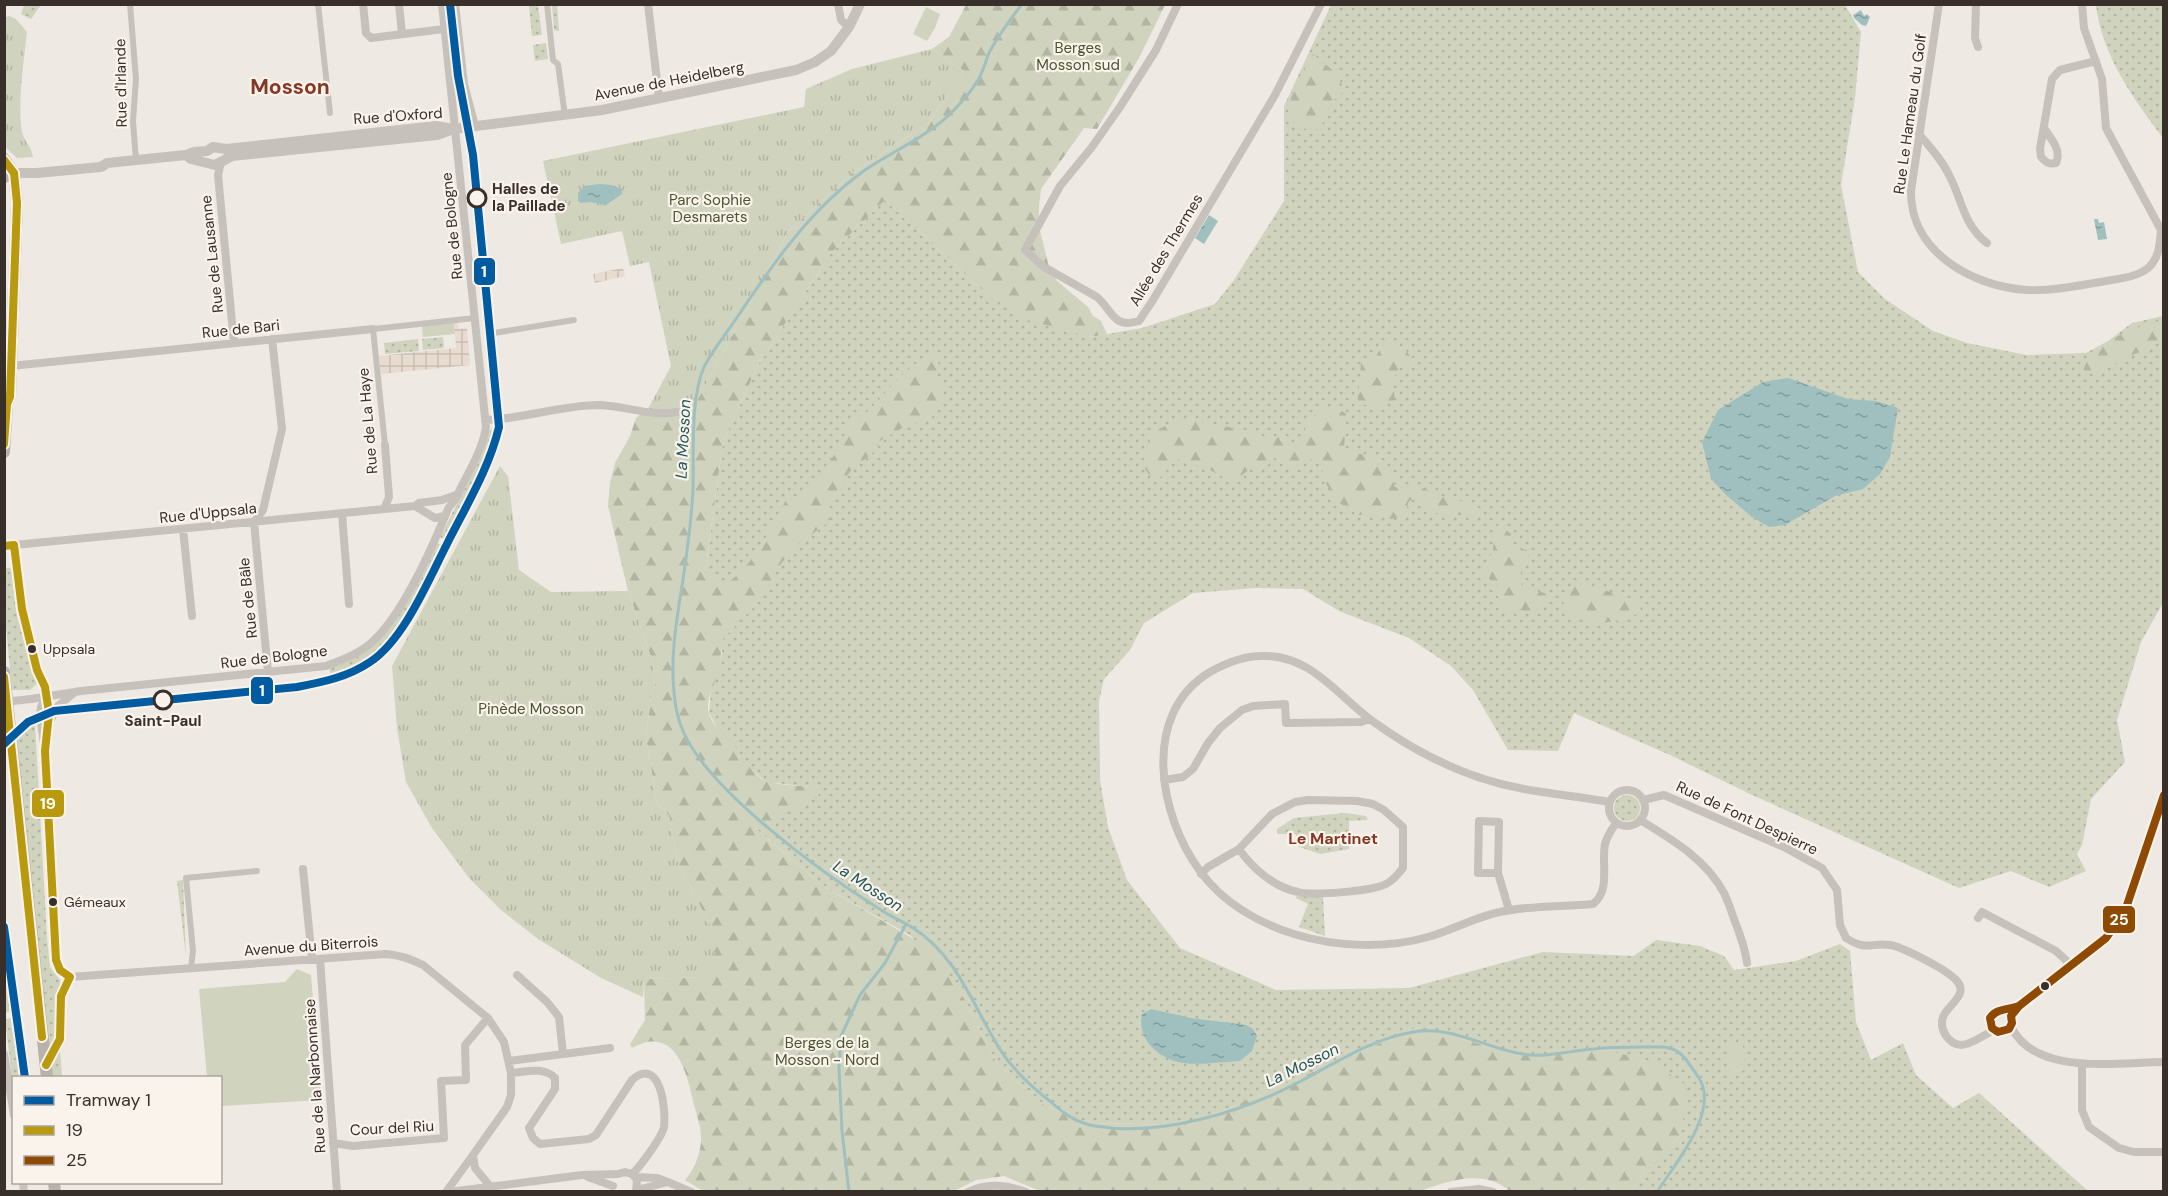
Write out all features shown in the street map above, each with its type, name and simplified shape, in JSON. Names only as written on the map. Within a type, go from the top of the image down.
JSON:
[{"type":"main road","points":[[4,159],[17,205],[8,366],[10,397],[6,403],[4,452]]},
{"type":"main road","points":[[4,672],[46,1071]]},
{"type":"street","name":"Rue d'Irlande","points":[[130,4],[136,79],[133,121],[136,160]]},
{"type":"street","points":[[318,4],[330,113]]},
{"type":"street","points":[[363,4],[368,37],[444,30]]},
{"type":"street","points":[[399,4],[402,34]]},
{"type":"street","name":"Rue de Bologne","points":[[4,702],[78,691],[326,666],[356,653],[371,643],[390,622],[404,601],[480,449],[485,432],[442,4]]},
{"type":"street","points":[[455,4],[464,84],[475,126]]},
{"type":"street","points":[[547,4],[553,60],[558,64],[565,116]]},
{"type":"street","points":[[648,4],[659,98]]},
{"type":"street","points":[[838,4],[841,20],[849,27]]},
{"type":"street","name":"Avenue de Heidelberg","points":[[453,129],[602,110],[774,76],[807,67],[831,51],[849,27],[860,4]]},
{"type":"street","name":"Allée des Thermes","points":[[1178,4],[1155,50],[1120,107],[1092,147],[1060,186],[1025,250],[1036,262],[1088,290],[1103,302],[1112,317],[1119,322],[1131,324],[1139,321],[1144,314],[1275,95],[1321,4]]},
{"type":"street","name":"Rue Le Hameau du Golf","points":[[1939,4],[1919,134],[1911,208],[1919,229],[1928,244],[1940,257],[1961,270],[1991,282],[2025,290],[2051,290],[2135,274],[2148,268],[2160,248],[2161,230],[2106,128],[2102,79],[2084,28],[2082,4]]},
{"type":"street","points":[[1976,4],[1975,38],[1978,47]]},
{"type":"street","points":[[2044,128],[2052,79],[2060,70],[2096,61]]},
{"type":"street","name":"Rue d'Oxford","points":[[207,156],[212,164],[221,157],[436,126],[453,129]]},
{"type":"street","points":[[1919,134],[1934,151],[1950,176],[1967,220],[1987,243]]},
{"type":"street","name":"Rue d'Oxford","points":[[7,176],[101,167],[107,163],[186,155],[191,159],[207,156],[213,147],[221,157]]},
{"type":"street","name":"Rue de Lausanne","points":[[221,157],[218,175],[234,343]]},
{"type":"street","name":"Rue de Bari","points":[[8,366],[475,318]]},
{"type":"street","points":[[494,333],[574,320]]},
{"type":"street","name":"Rue de La Haye","points":[[373,329],[389,497],[384,509]]},
{"type":"street","points":[[254,522],[263,510],[282,429],[272,339]]},
{"type":"street","points":[[485,420],[598,405],[656,415],[677,412]]},
{"type":"street","points":[[437,533],[430,507],[437,501],[456,495]]},
{"type":"street","points":[[415,506],[440,518],[447,512],[437,501]]},
{"type":"street","name":"Rue d'Uppsala","points":[[9,546],[415,506],[419,503],[437,501]]},
{"type":"street","points":[[342,513],[349,604]]},
{"type":"street","name":"Rue de Bâle","points":[[254,522],[268,673]]},
{"type":"street","points":[[183,529],[192,616]]},
{"type":"street","points":[[9,546],[37,670],[47,696],[48,724],[45,751]]},
{"type":"street","points":[[1610,802],[1522,789],[1470,775],[1431,757],[1370,719],[1326,680],[1303,664],[1276,656],[1231,661],[1192,685],[1172,714],[1163,748],[1164,780],[1171,815],[1185,847],[1201,874],[1230,901],[1252,917],[1294,934],[1337,942],[1368,944],[1412,940],[1509,910],[1593,904],[1598,900],[1603,888],[1605,846],[1616,822]]},
{"type":"street","points":[[48,724],[63,700],[78,691]]},
{"type":"street","points":[[46,1071],[60,1039],[61,996],[70,977],[61,972],[56,965],[45,751],[40,710],[47,696]]},
{"type":"street","points":[[1164,780],[1184,777],[1193,769],[1220,728],[1248,708],[1285,704],[1286,723],[1361,722],[1370,719]]},
{"type":"street","points":[[1629,790],[1635,792],[1643,800],[1645,811],[1640,820],[1631,825],[1616,822],[1610,814],[1610,802],[1617,793],[1629,790]]},
{"type":"street","points":[[2163,794],[2125,911],[2106,938],[2019,1006],[2009,1021],[1992,1028],[1990,1018],[2000,1009],[2009,1021],[2015,1036],[2031,1050],[2082,1064],[2163,1062]]},
{"type":"street","name":"Rue de Font Despierre","points":[[1643,800],[1664,795],[1784,848],[1821,868],[1837,890],[1840,925],[1846,938],[1865,948],[1887,944],[1896,946],[1954,978],[1960,984],[1961,990],[1957,999],[1943,1018],[1945,1033],[1951,1041],[1962,1045],[1992,1028]]},
{"type":"street","points":[[1201,874],[1217,861],[1239,849],[1272,814],[1285,806],[1302,801],[1346,800],[1367,803],[1383,810],[1403,827],[1403,868],[1385,884],[1371,889],[1299,893],[1266,877],[1249,863],[1239,849]]},
{"type":"street","points":[[1640,820],[1682,847],[1714,878],[1724,893],[1745,945],[1747,963]]},
{"type":"street","points":[[1498,873],[1479,873],[1479,821],[1499,822],[1498,873],[1509,910]]},
{"type":"street","name":"Rue de la Narbonnaise","points":[[303,869],[316,959],[337,1191]]},
{"type":"street","points":[[191,968],[193,951],[186,878],[257,871]]},
{"type":"street","points":[[1978,918],[1982,912],[2056,951],[2071,965]]},
{"type":"street","name":"Avenue du Biterrois","points":[[70,977],[386,954],[398,955],[423,965],[488,1018],[503,1038],[511,1073],[511,1095],[507,1107],[447,1191]]},
{"type":"street","points":[[517,975],[547,1002],[559,1017],[563,1054]]},
{"type":"street","name":"Cour del Riu","points":[[333,1143],[353,1146],[444,1138],[441,1081],[466,1080],[465,1045],[488,1018]]},
{"type":"street","points":[[509,1060],[610,1048]]},
{"type":"street","points":[[4,1054],[12,1103]]},
{"type":"street","points":[[2082,1064],[2082,1110],[2090,1127],[2119,1148],[2133,1152],[2163,1152]]},
{"type":"street","points":[[511,1073],[543,1071],[555,1078],[555,1089],[529,1128],[533,1138],[540,1144],[590,1139],[597,1135],[632,1080],[640,1075],[651,1076],[658,1081],[664,1127],[634,1175]]},
{"type":"street","points":[[473,1155],[475,1168],[490,1186]]},
{"type":"street","points":[[646,1159],[657,1178]]},
{"type":"street","points":[[447,1191],[625,1172],[657,1178],[691,1191]]},
{"type":"street","points":[[582,1175],[614,1189],[614,1180],[618,1174]]},
{"type":"street","points":[[634,1175],[638,1183],[636,1191],[668,1182]]},
{"type":"street","points":[[968,1191],[977,1187],[1004,1185],[1026,1191]]},
{"type":"street","points":[[1451,1191],[1479,1189],[1493,1191]]},
{"type":"green space","points":[[24,4],[41,5],[31,19],[21,14]]},
{"type":"green space","points":[[538,5],[542,35],[532,36],[529,6]]},
{"type":"green space","points":[[552,5],[557,5],[559,31],[554,30]]},
{"type":"green space","name":"Berges de la Mosson - Nord","points":[[966,5],[1165,5],[1139,58],[1097,129],[1084,128],[1041,189],[1039,227],[1049,267],[1057,281],[1101,321],[1107,334],[1090,337],[1024,319],[987,294],[885,200],[831,253],[759,363],[723,442],[705,573],[714,572],[723,585],[743,570],[768,534],[787,498],[797,501],[811,486],[841,444],[848,425],[868,411],[914,365],[933,354],[939,359],[936,378],[943,389],[944,398],[931,419],[904,427],[878,442],[878,449],[852,469],[830,504],[828,512],[830,518],[825,525],[800,542],[778,567],[769,589],[750,612],[736,623],[733,632],[725,634],[719,671],[708,702],[711,719],[752,769],[765,781],[820,788],[818,797],[755,828],[823,886],[936,952],[968,1006],[997,1064],[1044,1105],[1084,1123],[1189,1125],[1418,1027],[1523,1056],[1607,1050],[1653,1062],[1687,1086],[1681,1135],[1644,1171],[1632,1191],[1510,1191],[1499,1184],[1476,1178],[1453,1181],[1418,1192],[1042,1192],[1004,1176],[976,1180],[954,1191],[703,1191],[685,1180],[696,1162],[701,1137],[688,1079],[677,1056],[669,1047],[659,1042],[647,1042],[632,1048],[630,1044],[645,1020],[644,979],[703,977],[710,925],[678,863],[669,816],[657,804],[646,737],[651,697],[655,685],[653,663],[628,591],[608,506],[610,483],[615,463],[630,436],[636,418],[649,407],[687,419],[789,231],[854,171],[928,124],[964,71],[932,49],[949,37]]},
{"type":"green space","points":[[1331,5],[1845,5],[1861,32],[1855,98],[1841,185],[1858,272],[1885,299],[1933,331],[1967,343],[2027,355],[2086,353],[2108,341],[2132,323],[2163,316],[2163,603],[2141,642],[2117,720],[2125,762],[2091,799],[2082,845],[2077,854],[2086,871],[2049,887],[2011,871],[1959,888],[1574,713],[1558,751],[1508,750],[1473,690],[1451,666],[1409,638],[1339,611],[1303,589],[1256,588],[1193,593],[1144,623],[1130,650],[1104,679],[1099,701],[1100,780],[1108,827],[1127,880],[1180,948],[1276,990],[1409,988],[1543,952],[1634,956],[1656,940],[1700,946],[1724,956],[1734,970],[1796,961],[1840,944],[1850,951],[1856,1022],[1871,1060],[1903,1043],[1916,1075],[1953,1108],[1979,1093],[2088,1191],[1632,1191],[1644,1171],[1681,1135],[1607,1050],[1523,1056],[1418,1027],[1189,1125],[1084,1123],[1044,1105],[997,1064],[968,1006],[911,936],[823,886],[754,827],[817,797],[820,788],[766,782],[746,765],[734,745],[720,733],[709,713],[711,690],[722,653],[705,574],[723,442],[759,363],[831,253],[885,200],[987,294],[1090,337],[1142,328],[1215,304],[1234,280],[1284,201],[1284,106]]},
{"type":"green space","points":[[2096,5],[2163,5],[2163,138],[2120,76],[2105,42]]},
{"type":"green space","points":[[926,7],[940,14],[927,41],[913,34]]},
{"type":"green space","points":[[9,16],[16,19],[27,32],[20,109],[23,135],[33,157],[17,158],[5,147],[4,18]]},
{"type":"green space","points":[[546,43],[548,59],[535,61],[533,45]]},
{"type":"green space","name":"Parc Sophie Desmarets","points":[[932,49],[964,71],[928,124],[854,171],[789,231],[687,419],[649,407],[671,366],[649,262],[630,266],[622,231],[561,244],[543,161],[804,107],[806,89],[852,69]]},
{"type":"green space","points":[[1313,54],[1337,75],[1343,92],[1331,103],[1320,129],[1310,130],[1297,124],[1288,111],[1292,94]]},
{"type":"green space","points":[[2163,320],[2163,340],[2124,358],[2106,370],[2096,373],[2086,372],[2084,368],[2089,358],[2107,343],[2141,326]]},
{"type":"green space","points":[[454,323],[455,334],[423,337],[422,326]]},
{"type":"green space","points":[[443,337],[444,348],[423,350],[422,339]]},
{"type":"green space","points":[[418,339],[419,351],[385,354],[384,343]]},
{"type":"green space","points":[[1384,343],[1401,347],[1412,359],[1407,367],[1399,368],[1393,380],[1395,400],[1382,405],[1368,406],[1359,402],[1358,397],[1361,363],[1376,356]]},
{"type":"green space","points":[[1336,407],[1346,414],[1344,448],[1372,458],[1380,467],[1394,473],[1397,479],[1394,486],[1397,488],[1419,487],[1439,496],[1465,502],[1479,514],[1477,517],[1433,512],[1427,508],[1420,497],[1409,501],[1405,513],[1399,518],[1389,519],[1370,514],[1358,515],[1338,502],[1324,481],[1321,462],[1313,459],[1302,462],[1295,470],[1273,457],[1270,464],[1250,469],[1236,479],[1225,478],[1210,470],[1169,456],[1166,473],[1157,480],[1145,469],[1145,456],[1152,446],[1148,437],[1175,422],[1193,421],[1239,430],[1251,429],[1260,437],[1279,436],[1298,446],[1304,444],[1306,421],[1323,410]]},
{"type":"green space","points":[[501,424],[488,470],[450,542],[440,537],[482,455],[488,433],[493,427]]},
{"type":"green space","name":"Pinède Mosson","points":[[500,466],[508,476],[519,570],[551,592],[628,591],[653,663],[655,685],[651,697],[646,737],[657,804],[669,816],[678,863],[710,925],[715,953],[703,977],[644,979],[643,997],[601,978],[538,939],[501,910],[469,878],[432,828],[406,782],[397,728],[392,666]]},
{"type":"green space","points":[[1494,525],[1504,528],[1511,534],[1512,547],[1527,550],[1528,559],[1521,571],[1520,583],[1523,587],[1532,586],[1534,591],[1545,593],[1547,598],[1541,609],[1532,615],[1520,609],[1506,613],[1496,605],[1498,588],[1481,571],[1493,552]]},
{"type":"green space","points":[[437,543],[447,548],[417,609],[398,638],[375,661],[333,681],[329,669],[351,659],[369,647],[397,618]]},
{"type":"green space","points":[[4,568],[11,568],[17,615],[38,683],[30,690],[12,690],[5,616]]},
{"type":"green space","points":[[1584,584],[1627,597],[1638,603],[1642,612],[1622,620],[1595,624],[1566,614],[1563,607],[1566,593],[1570,587]]},
{"type":"green space","points":[[35,724],[47,938],[50,967],[60,980],[57,1037],[49,1052],[16,738]]},
{"type":"green space","points":[[1627,795],[1636,799],[1640,808],[1636,817],[1627,821],[1618,817],[1614,808],[1618,799]]},
{"type":"green space","points":[[1345,813],[1366,816],[1368,820],[1349,821],[1349,849],[1320,854],[1297,846],[1296,834],[1277,834],[1277,829],[1294,818]]},
{"type":"green space","points":[[183,880],[186,956],[177,881]]},
{"type":"green space","points":[[1297,895],[1323,896],[1325,936],[1299,927],[1308,904],[1296,898]]},
{"type":"green space","points":[[5,913],[17,1010],[5,1013]]},
{"type":"green space","points":[[297,969],[311,975],[321,1100],[222,1106],[222,1076],[207,1076],[199,989],[285,982]]},
{"type":"green space","points":[[19,1017],[27,1076],[12,1076],[12,1078],[5,1019]]},
{"type":"green space","points":[[1741,1043],[1745,1070],[1732,1074],[1728,1047]]},
{"type":"green space","points":[[60,1049],[62,1076],[51,1076],[50,1063]]},
{"type":"shaded area","points":[[623,268],[625,276],[595,283],[593,274]]},
{"type":"shaded area","points":[[454,321],[457,321],[459,329],[467,328],[470,365],[381,374],[379,356],[456,348]]},
{"type":"water","points":[[1861,10],[1864,16],[1867,14],[1870,17],[1866,26],[1862,25],[1853,15]]},
{"type":"water","points":[[600,184],[622,189],[622,194],[606,205],[578,201],[578,193],[584,186]]},
{"type":"water","points":[[1209,215],[1218,221],[1204,244],[1195,238]]},
{"type":"water","points":[[2094,219],[2098,219],[2099,223],[2104,222],[2107,239],[2098,240]]},
{"type":"water","points":[[1788,378],[1848,399],[1876,401],[1898,408],[1890,457],[1880,474],[1863,489],[1835,496],[1785,525],[1769,527],[1752,517],[1711,479],[1702,442],[1718,410],[1763,382]]},
{"type":"water","points":[[1151,1009],[1191,1018],[1246,1025],[1253,1029],[1257,1036],[1252,1051],[1240,1061],[1200,1064],[1170,1059],[1150,1045],[1142,1031],[1142,1014]]},
{"type":"waterway","name":"La Mosson","points":[[1022,4],[995,42],[978,79],[963,100],[940,123],[865,170],[827,202],[795,237],[765,276],[704,367],[695,410],[691,512],[673,656],[674,697],[683,731],[697,754],[717,779],[769,829],[855,893],[929,940],[954,968],[991,1035],[1012,1065],[1037,1091],[1077,1120],[1095,1126],[1147,1128],[1174,1125],[1228,1112],[1278,1092],[1369,1046],[1413,1032],[1454,1034],[1508,1051],[1531,1055],[1611,1047],[1664,1047],[1677,1051],[1686,1060],[1701,1082],[1704,1097],[1703,1111],[1698,1126],[1657,1192]]},
{"type":"waterway","points":[[849,1192],[842,1131],[839,1067],[841,1036],[860,995],[885,963],[906,924]]},
{"type":"tram line","name":"1","points":[[4,744],[28,722],[54,711],[297,687],[335,678],[353,672],[382,652],[394,639],[415,608],[476,487],[495,443],[499,427],[473,155],[458,76],[450,4]]},
{"type":"tram line","name":"1","points":[[4,927],[25,1076]]},
{"type":"transit line","name":"19","points":[[4,160],[14,173],[17,203],[10,397],[7,404],[4,444]]},
{"type":"transit line","name":"19","points":[[4,546],[14,545],[22,609],[37,670],[45,687],[49,713],[45,751],[56,960],[60,970],[70,977],[61,996],[60,1039],[46,1065]]},
{"type":"transit line","name":"19","points":[[4,677],[42,1037]]},
{"type":"transit line","name":"25","points":[[2019,1006],[2106,938],[2125,911],[2164,795]]},
{"type":"transit line","name":"25","points":[[2019,1006],[2011,1016],[2012,1023],[2009,1029],[1998,1032],[1992,1028],[1990,1018],[1993,1015],[1999,1011],[2019,1006]]},
{"type":"place","name":"Halles de la Paillade","points":[[477,198]]},
{"type":"place","name":"Uppsala","points":[[32,649]]},
{"type":"place","name":"Saint-Paul","points":[[163,700]]},
{"type":"place","name":"Gémeaux","points":[[53,902]]},
{"type":"district","name":"Mosson","points":[[290,87]]},
{"type":"district","name":"Le Martinet","points":[[1333,838]]},
{"type":"park label","name":"Berges Mosson sud","points":[[1078,56]]}]
